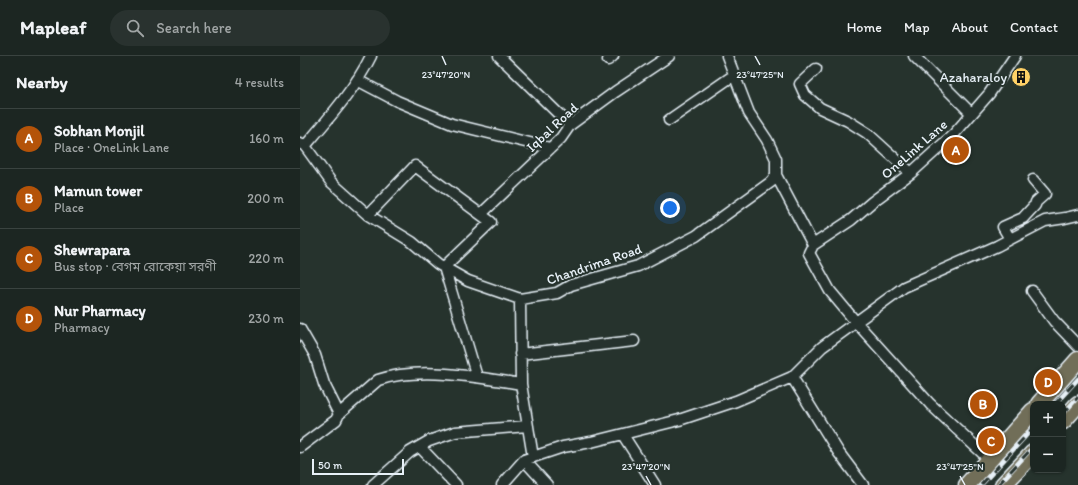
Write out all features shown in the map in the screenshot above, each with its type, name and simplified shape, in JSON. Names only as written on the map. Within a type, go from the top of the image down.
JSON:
[{"type":"main road","points":[[1042,401],[1078,360]]},
{"type":"main road","points":[[1066,418],[1078,404]]},
{"type":"main road","points":[[967,485],[1030,414]]},
{"type":"main road","points":[[1009,483],[1030,457]]},
{"type":"street","points":[[302,145],[346,96],[364,71],[371,56]]},
{"type":"street","points":[[500,56],[570,125]]},
{"type":"street","name":"Iqbal Road","points":[[481,214],[561,138],[570,125],[615,92],[669,56]]},
{"type":"street","points":[[727,56],[749,113],[767,140],[776,159],[776,175],[813,245],[809,253],[830,291],[930,404],[990,460]]},
{"type":"street","points":[[914,56],[971,113]]},
{"type":"street","name":"OneLink Lane","points":[[813,245],[851,220],[872,202],[911,173],[954,134],[989,94],[1015,56]]},
{"type":"street","points":[[816,69],[800,84],[805,95],[820,108],[848,121],[867,133],[911,173]]},
{"type":"street","points":[[669,120],[734,75]]},
{"type":"street","points":[[357,80],[397,101],[452,124],[550,148]]},
{"type":"street","name":"Chandrima Road","points":[[302,145],[331,182],[368,215],[412,242],[444,267],[468,281],[520,299],[557,293],[570,284],[638,266],[696,236],[770,182],[776,175]]},
{"type":"street","points":[[368,215],[415,166],[491,222],[444,267],[477,377]]},
{"type":"street","points":[[1010,239],[1003,227],[1022,218],[1045,194],[1033,180]]},
{"type":"street","points":[[502,485],[528,459],[563,447],[623,435],[679,420],[736,401],[792,377],[822,346],[904,287],[1045,222],[1078,215]]},
{"type":"street","points":[[1032,291],[1054,321],[1078,346]]},
{"type":"street","points":[[520,299],[521,384],[528,426],[528,459],[547,485]]},
{"type":"street","points":[[300,329],[316,355],[324,384],[339,414]]},
{"type":"street","points":[[520,354],[634,341]]},
{"type":"street","points":[[300,447],[336,420],[339,414],[378,380],[414,373],[477,377],[521,384]]},
{"type":"street","points":[[792,377],[839,454],[863,485]]},
{"type":"street","points":[[373,485],[410,452],[429,441],[455,432],[528,426]]},
{"type":"street","points":[[623,435],[655,485]]},
{"type":"street","points":[[420,447],[456,485]]},
{"type":"railway","points":[[1058,401],[1078,379]]},
{"type":"railway","points":[[1066,411],[1078,397]]},
{"type":"railway","points":[[981,485],[1030,431]]},
{"type":"railway","points":[[998,485],[1030,450]]},
{"type":"place","name":"Azaharaloy","points":[[1021,77]]},
{"type":"place","name":"Sobhan Monjil","points":[[956,150]]},
{"type":"place","name":"Nur Pharmacy","points":[[1048,382]]},
{"type":"place","name":"Mamun tower","points":[[983,404]]},
{"type":"place","name":"Shewrapara","points":[[991,441]]}]
